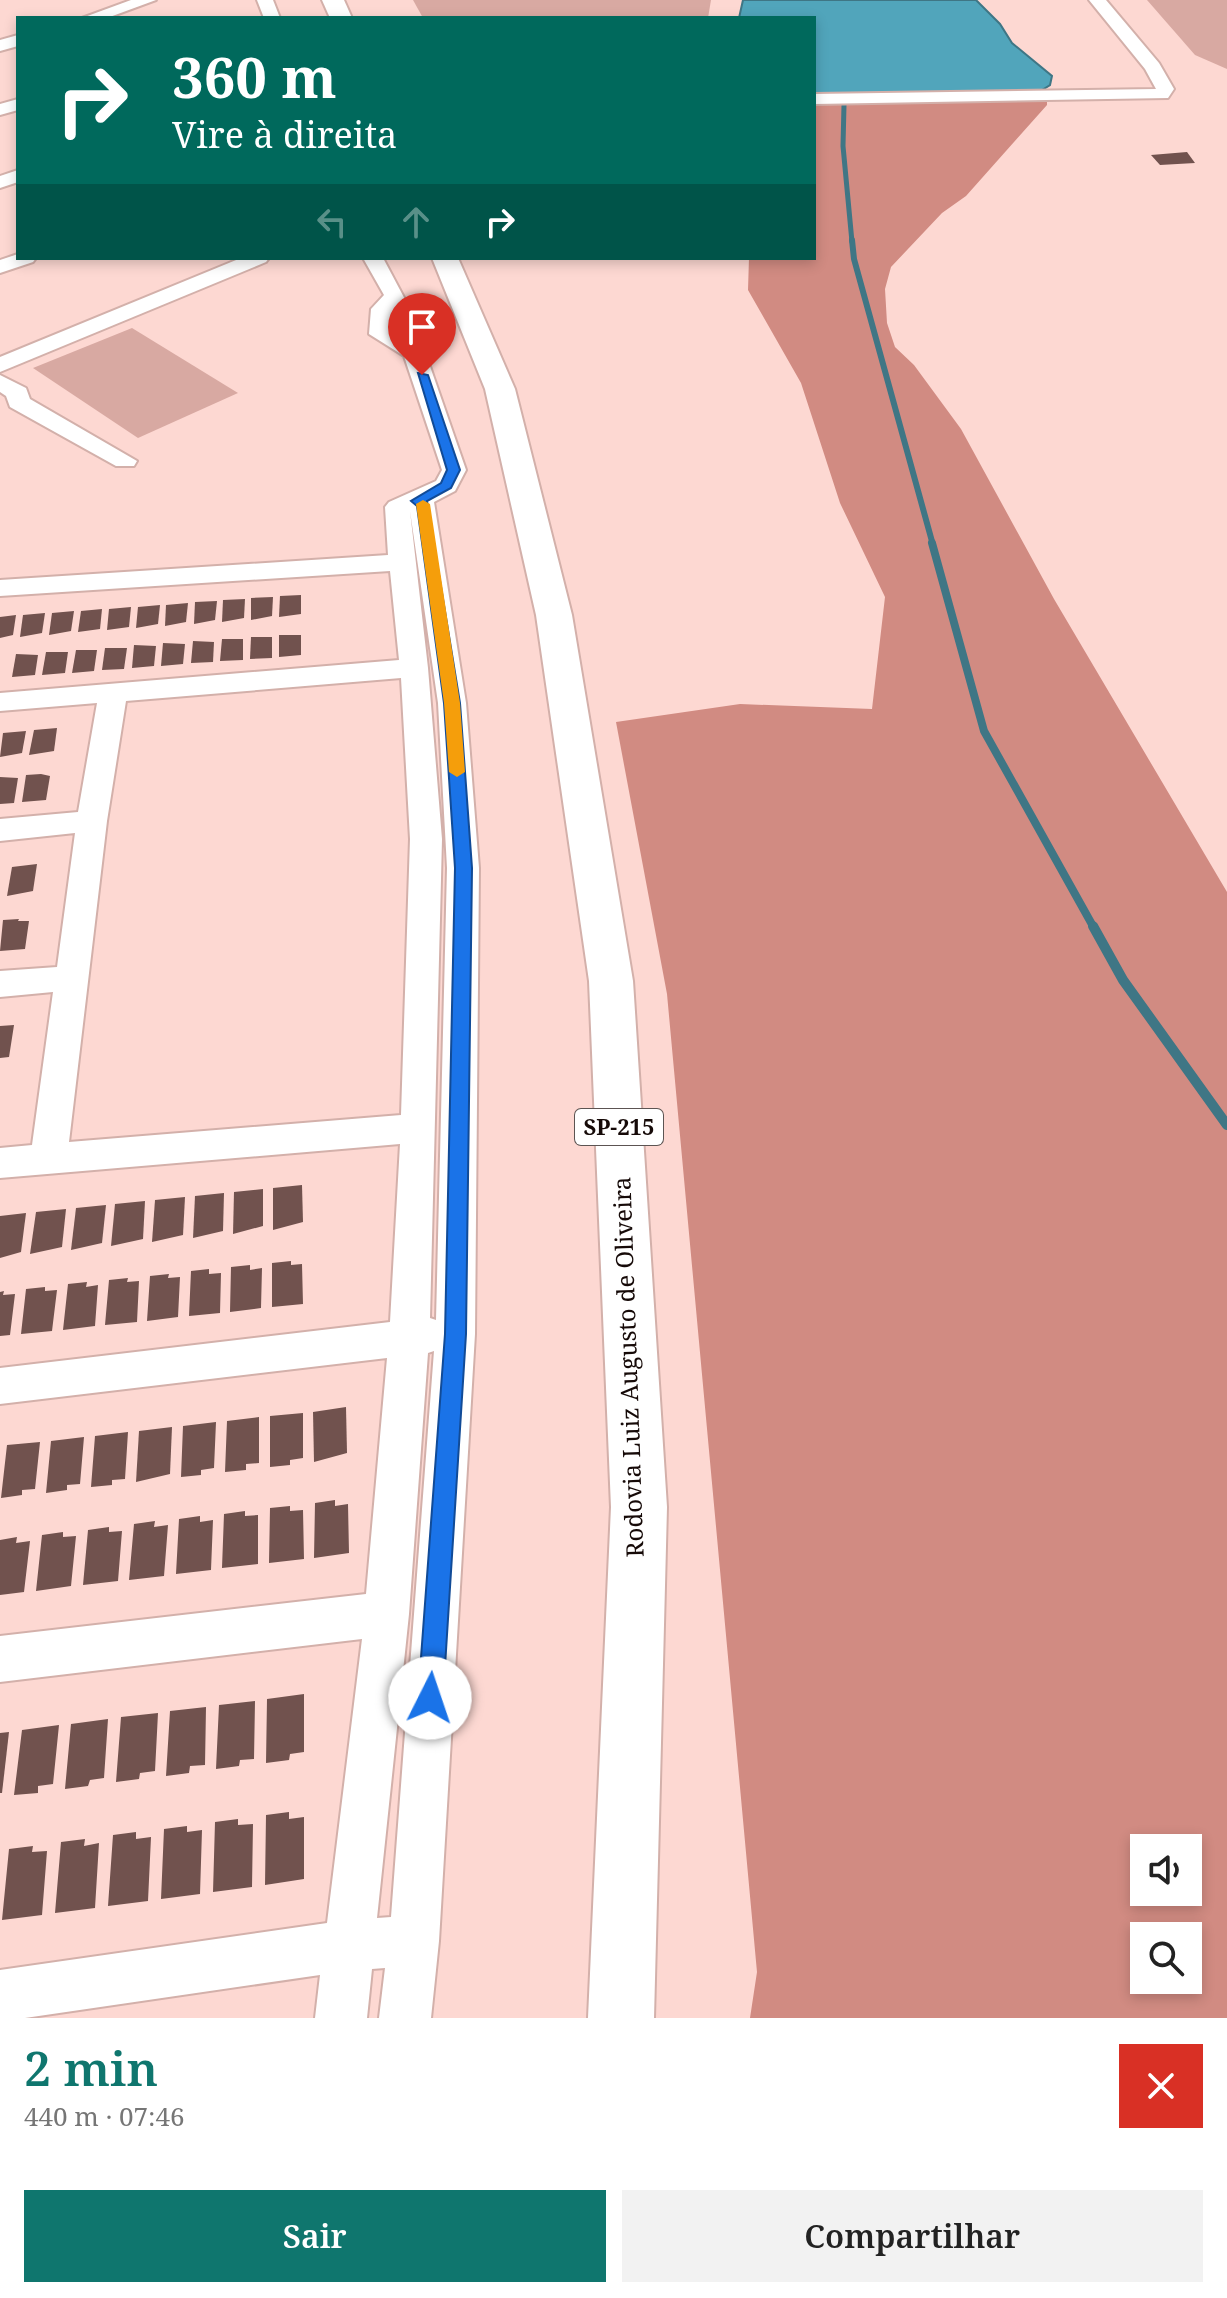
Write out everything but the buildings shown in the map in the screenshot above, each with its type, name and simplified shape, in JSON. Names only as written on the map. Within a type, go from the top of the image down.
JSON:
[{"type":"highway","name":"Rodovia Luiz Augusto de Oliveira","points":[[446,260],[500,389],[554,615],[611,981],[639,1507],[621,2018]]},
{"type":"street","points":[[96,16],[148,0]]},
{"type":"street","points":[[816,99],[1162,94],[1165,89],[1153,67],[1097,0]]},
{"type":"street","points":[[0,267],[20,260]]},
{"type":"street","points":[[0,365],[254,260]]},
{"type":"street","points":[[341,2018],[352,1945],[387,1614],[409,1337],[419,1128],[426,839],[414,668],[398,507],[446,486],[454,470],[414,352],[414,337],[374,260]]},
{"type":"street","points":[[0,382],[18,393],[9,410],[125,461]]},
{"type":"street","points":[[405,2018],[414,1941],[455,1334],[463,868],[452,703],[424,505],[417,501]]},
{"type":"street","points":[[0,588],[403,562]]},
{"type":"street","points":[[0,702],[414,668]]},
{"type":"street","points":[[49,1158],[92,821],[113,695]]},
{"type":"street","points":[[0,830],[92,821]]},
{"type":"street","points":[[0,984],[71,978]]},
{"type":"street","points":[[0,1163],[419,1128]]},
{"type":"street","points":[[0,1386],[455,1334]]},
{"type":"street","points":[[0,1659],[387,1614]]},
{"type":"street","points":[[0,1996],[352,1945],[414,1941]]},
{"type":"shaded area","points":[[413,0],[711,0],[708,16],[422,16]]},
{"type":"shaded area","points":[[1147,0],[1227,0],[1227,69],[1195,55]]},
{"type":"shaded area","points":[[1047,99],[1047,105],[966,196],[942,213],[891,267],[885,289],[887,323],[895,347],[914,365],[961,429],[1054,599],[1227,892],[1227,2018],[750,2018],[757,1972],[667,994],[616,722],[740,704],[872,709],[885,597],[840,503],[801,383],[748,290],[749,260],[816,260],[816,103]]},
{"type":"shaded area","points":[[132,328],[238,393],[138,438],[33,368]]},
{"type":"water","points":[[743,0],[976,0],[1000,24],[1012,43],[1052,76],[1050,85],[1042,90],[816,98],[816,16],[739,16]]},
{"type":"waterway","points":[[844,105],[843,146],[852,242]]},
{"type":"waterway","points":[[852,240],[854,259],[933,545]]},
{"type":"waterway","points":[[932,543],[984,731],[1094,928]]},
{"type":"waterway","points":[[1093,926],[1123,980],[1227,1125]]},
{"type":"slow traffic","points":[[423,504],[452,703],[457,772]]},
{"type":"route","points":[[422,375],[454,470],[446,486],[417,501],[424,505],[452,703],[463,868],[455,1334],[430,1698]]}]
